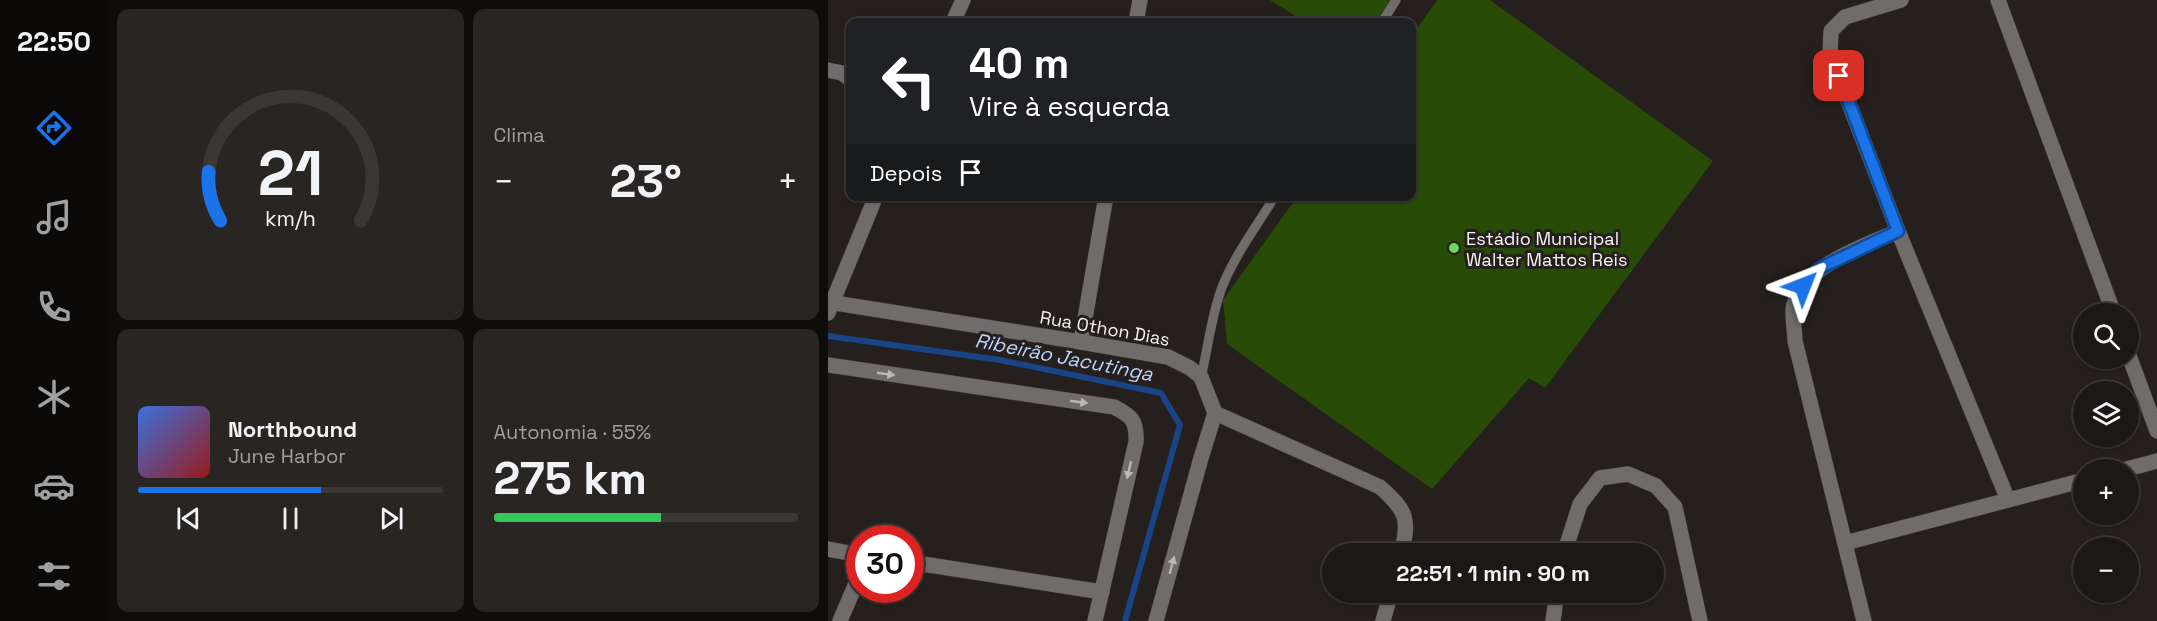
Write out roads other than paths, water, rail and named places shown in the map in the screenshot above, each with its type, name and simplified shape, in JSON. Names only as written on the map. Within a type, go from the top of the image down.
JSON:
[{"type":"street","points":[[955,18],[963,0]]},
{"type":"street","points":[[1137,18],[1140,0]]},
{"type":"street","points":[[1901,0],[1845,17],[1831,31],[1830,54],[1898,231],[2008,500]]},
{"type":"street","points":[[1998,0],[2110,303]]},
{"type":"street","points":[[828,70],[846,76]]},
{"type":"street","points":[[829,306],[874,201]]},
{"type":"street","points":[[1081,342],[1105,201]]},
{"type":"street","points":[[1864,621],[1796,341],[1793,304],[1803,286],[1820,268],[1898,231]]},
{"type":"street","name":"Rua Othon Dias","points":[[829,306],[1081,342],[1168,357],[1190,368],[1201,377]]},
{"type":"street","points":[[828,365],[1114,407],[1129,414],[1136,427],[1136,442],[1095,621]]},
{"type":"street","points":[[2134,369],[2157,430]]},
{"type":"street","points":[[1156,621],[1215,413],[1201,377]]},
{"type":"street","points":[[1215,413],[1380,487],[1397,503],[1406,519],[1407,533],[1404,543]]},
{"type":"street","points":[[2139,466],[2157,461]]},
{"type":"street","points":[[1568,543],[1580,504],[1600,478],[1628,474],[1656,486],[1676,507],[1700,621]]},
{"type":"street","points":[[1845,543],[2073,483]]},
{"type":"street","points":[[828,549],[846,552]]},
{"type":"street","points":[[924,564],[1102,592]]},
{"type":"street","points":[[840,621],[848,603]]},
{"type":"street","points":[[1383,621],[1387,603]]},
{"type":"street","points":[[1553,621],[1555,603]]},
{"type":"lane","points":[[1385,18],[1396,0]]},
{"type":"lane","points":[[1201,377],[1213,315],[1222,288],[1233,265],[1272,201]]},
{"type":"waterway","name":"Ribeirão Jacutinga","points":[[828,336],[1000,360],[1161,393],[1180,425],[1125,621]]},
{"type":"place","name":"Estádio Municipal Walter Mattos Reis","points":[[1454,248]]}]
